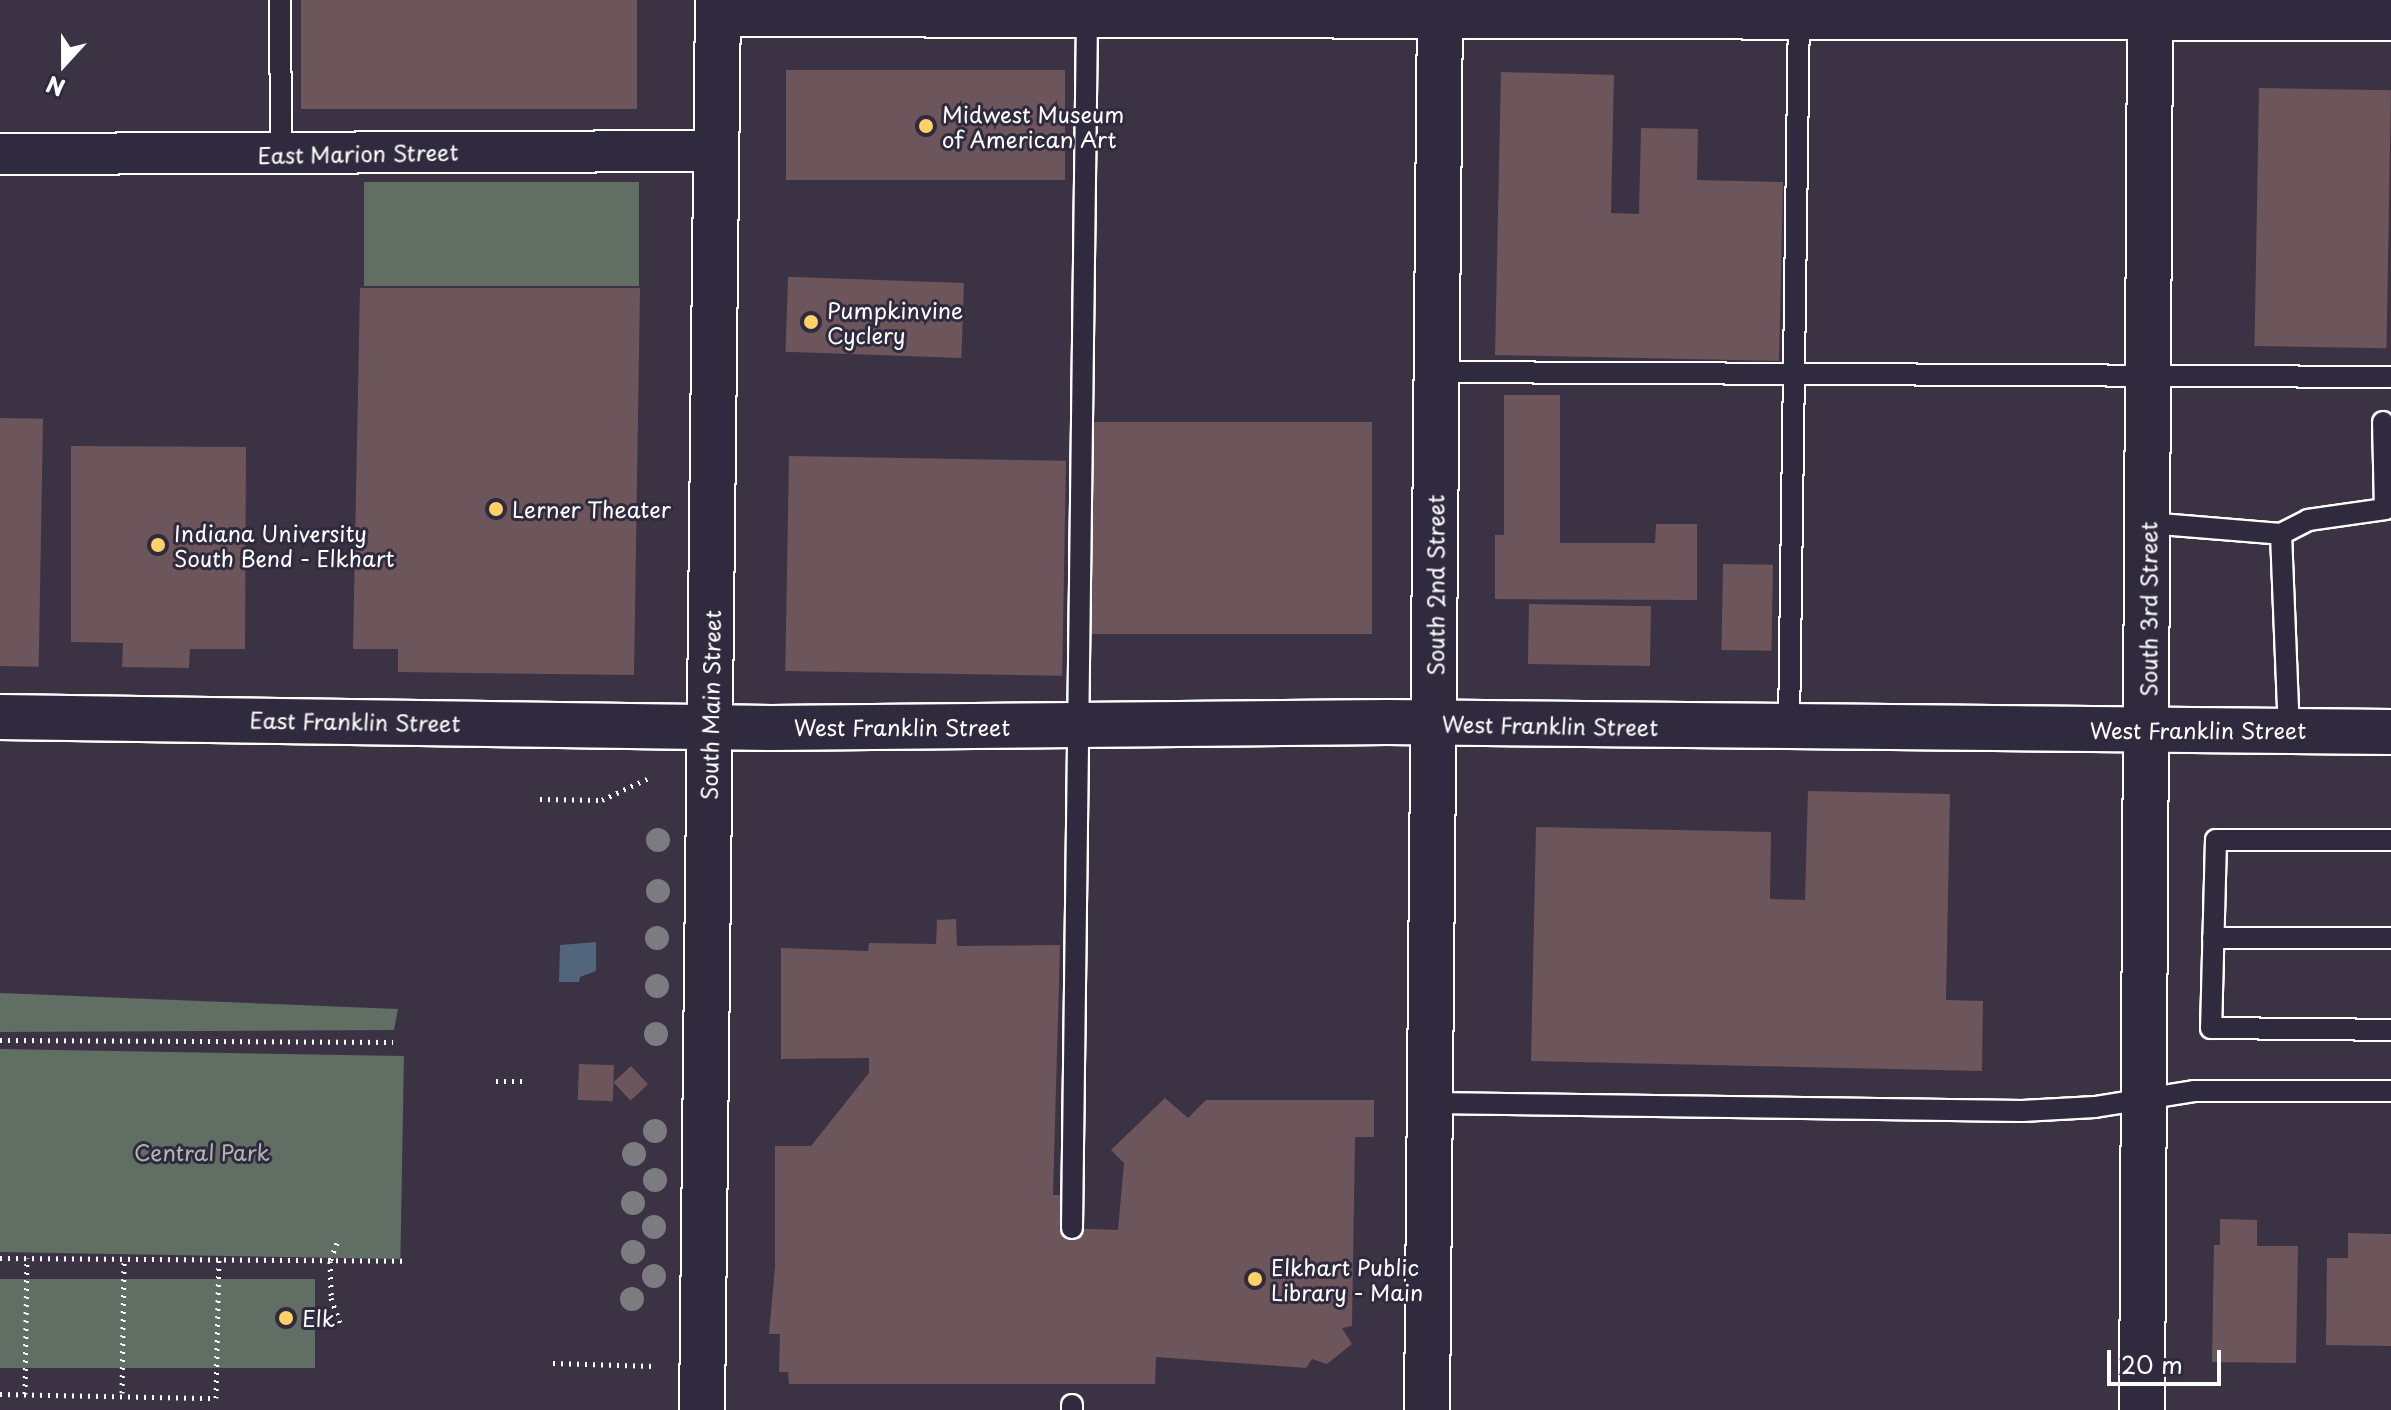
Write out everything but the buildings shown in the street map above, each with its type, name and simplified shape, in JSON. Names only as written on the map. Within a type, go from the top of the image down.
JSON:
[{"type":"main road","points":[[718,7],[2150,9],[2391,18]]},
{"type":"main road","name":"South Main Street","points":[[702,1410],[718,7]]},
{"type":"main road","name":"South 2nd Street","points":[[1427,1410],[1440,7]]},
{"type":"main road","name":"South 3rd Street","points":[[2142,1410],[2150,9]]},
{"type":"main road","name":"East Franklin Street","points":[[0,717],[710,727]]},
{"type":"main road","name":"West Franklin Street","points":[[710,727],[1435,723],[2391,732]]},
{"type":"street","name":"East Marion Street","points":[[0,154],[716,151]]},
{"type":"lane","points":[[280,0],[281,154]]},
{"type":"lane","points":[[1072,1228],[1081,727],[1080,406],[1087,7]]},
{"type":"lane","points":[[1789,726],[1799,9]]},
{"type":"lane","points":[[1436,372],[2147,379],[2391,377]]},
{"type":"lane","points":[[2148,523],[2281,534],[2308,520],[2385,509],[2383,422]]},
{"type":"lane","points":[[2281,534],[2289,731]]},
{"type":"lane","points":[[2391,840],[2216,840],[2211,1028],[2391,1030]]},
{"type":"lane","points":[[2213,938],[2391,938]]},
{"type":"lane","points":[[1432,1103],[2022,1111],[2095,1107],[2144,1096],[2391,1091]]},
{"type":"path","points":[[540,799],[602,800],[651,777]]},
{"type":"path","points":[[0,1040],[393,1042]]},
{"type":"path","points":[[496,1081],[525,1081]]},
{"type":"path","points":[[337,1243],[330,1261],[331,1298],[341,1326]]},
{"type":"path","points":[[0,1258],[404,1261]]},
{"type":"path","points":[[25,1394],[27,1258]]},
{"type":"path","points":[[122,1393],[124,1259]]},
{"type":"path","points":[[0,1394],[122,1393],[216,1398],[219,1259]]},
{"type":"path","points":[[553,1363],[655,1366]]},
{"type":"green space","points":[[364,182],[639,182],[639,286],[364,286]]},
{"type":"green space","points":[[0,993],[398,1009],[394,1030],[0,1032]]},
{"type":"green space","name":"Central Park","points":[[0,1049],[404,1056],[400,1259],[0,1252]]},
{"type":"green space","points":[[0,1279],[315,1279],[315,1368],[0,1368]]},
{"type":"water","points":[[596,942],[596,971],[580,977],[579,982],[559,982],[560,945]]},
{"type":"place","name":"Midwest Museum of American Art","points":[[926,126]]},
{"type":"place","name":"Pumpkinvine Cyclery","points":[[811,322]]},
{"type":"place","name":"Lerner Theater","points":[[496,509]]},
{"type":"place","name":"Indiana University South Bend - Elkhart","points":[[158,545]]},
{"type":"place","name":"Elkhart Public Library - Main","points":[[1255,1279]]},
{"type":"place","name":"Elk","points":[[286,1318]]}]
